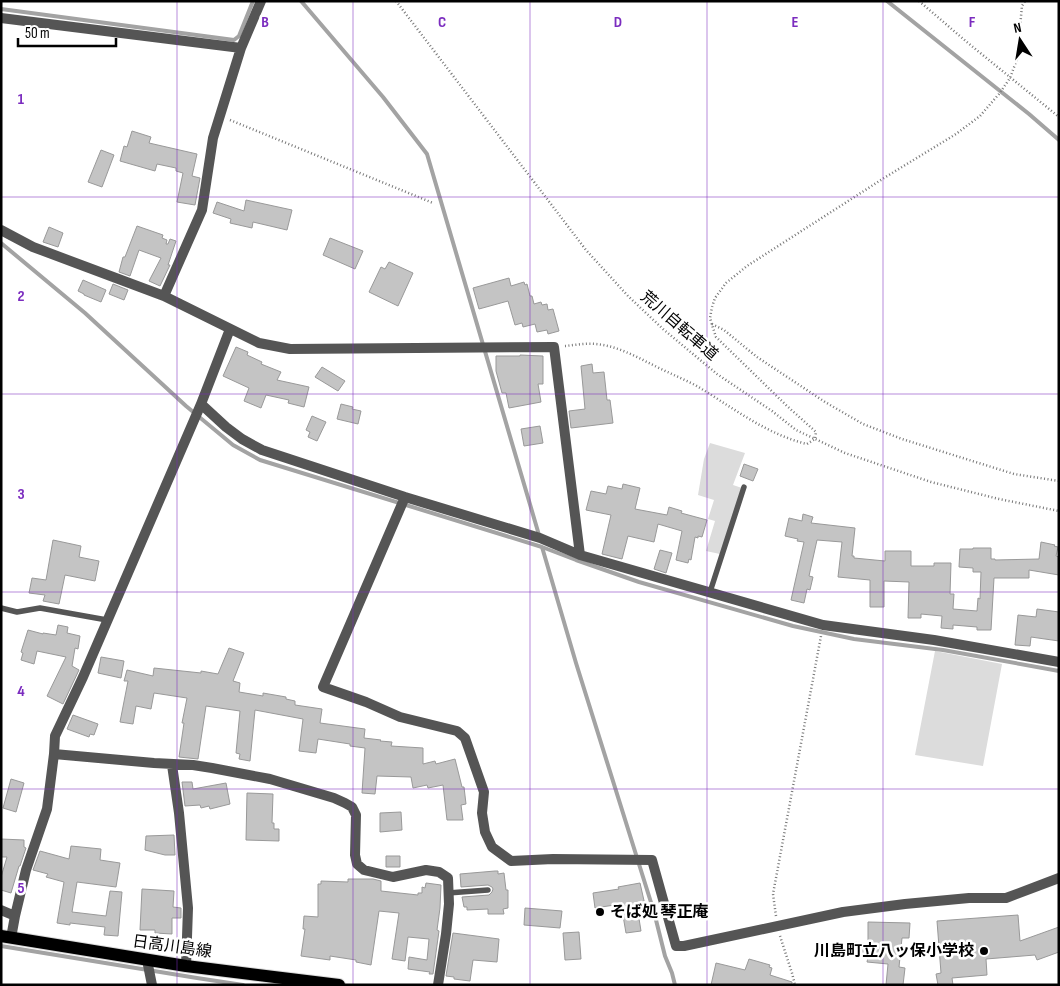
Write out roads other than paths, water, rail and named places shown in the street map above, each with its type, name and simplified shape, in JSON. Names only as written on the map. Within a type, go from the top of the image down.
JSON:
[{"type":"main road","name":"日高川島線","points":[[6,937],[186,966],[339,985]]},
{"type":"street","points":[[164,296],[202,210],[213,138],[241,48],[262,1]]},
{"type":"street","points":[[1,18],[241,48]]},
{"type":"street","points":[[1,230],[33,247],[164,296],[259,343],[290,349],[554,347],[580,555]]},
{"type":"street","points":[[6,937],[14,916],[26,870],[47,810],[55,736],[84,677],[201,404],[230,329]]},
{"type":"street","points":[[201,404],[236,435],[262,450],[405,497],[540,538],[580,555],[823,624],[934,640],[1059,662]]},
{"type":"street","points":[[405,497],[323,687],[366,702],[400,717],[457,731],[465,738],[484,792],[482,814],[485,832],[492,847],[511,861],[553,859],[652,860],[676,946],[778,927],[843,912],[969,898],[1006,898],[1059,878]]},
{"type":"street","points":[[54,754],[172,765],[193,765],[248,774],[346,803],[352,807],[356,815],[355,855],[357,864],[364,870],[393,877],[426,870],[439,872],[448,878],[449,904],[438,985]]},
{"type":"street","points":[[172,765],[179,813],[188,908],[186,966]]},
{"type":"street","points":[[1,910],[14,916]]},
{"type":"street","points":[[147,960],[152,985]]},
{"type":"lane","points":[[710,592],[744,487]]},
{"type":"lane","points":[[1,608],[17,612],[40,608],[107,620]]},
{"type":"lane","points":[[448,893],[488,890]]},
{"type":"waterway","points":[[1,9],[234,40],[239,36],[253,1]]},
{"type":"waterway","points":[[301,1],[383,97],[427,154],[539,535]]},
{"type":"waterway","points":[[887,1],[1059,140]]},
{"type":"waterway","points":[[1,243],[85,313],[186,406],[233,445],[260,460],[542,547],[639,582],[793,626],[854,639],[943,650],[1059,671]]},
{"type":"waterway","points":[[542,547],[675,985]]},
{"type":"waterway","points":[[1,946],[243,985]]},
{"type":"place","name":"そば処 琴正庵","points":[[600,912]]},
{"type":"place","name":"川島町立八ッ保小学校","points":[[984,951]]}]
